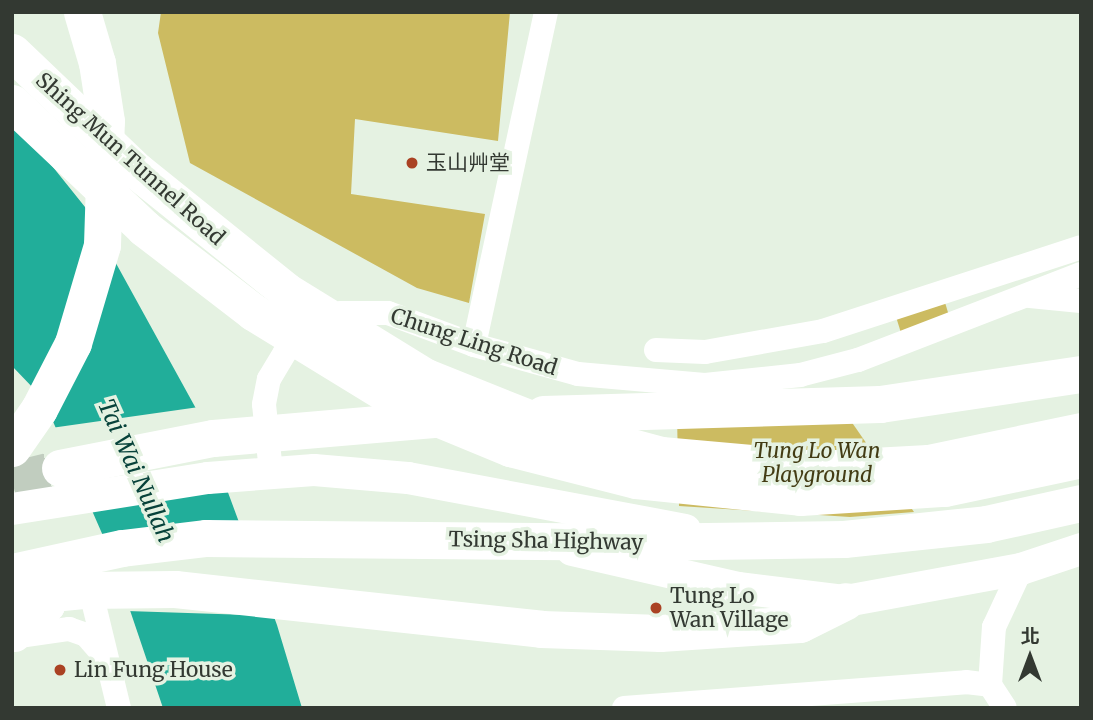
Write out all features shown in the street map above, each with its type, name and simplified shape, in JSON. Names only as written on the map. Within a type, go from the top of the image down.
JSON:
[{"type":"highway","points":[[12,448],[53,386],[73,343],[102,245],[108,176],[106,121],[97,63],[82,12]]},
{"type":"highway","name":"Shing Mun Tunnel Road","points":[[12,52],[137,171],[286,291],[426,377],[541,424],[661,455],[817,469],[928,463],[1081,431]]},
{"type":"highway","name":"Shing Mun Tunnel Road","points":[[12,103],[144,228],[253,312],[403,404],[510,448],[636,480],[789,497],[945,488],[1081,459]]},
{"type":"highway","points":[[60,468],[190,442],[303,428],[474,416],[880,404],[1081,374]]},
{"type":"highway","name":"Tsing Sha Highway","points":[[18,560],[206,538],[618,542],[844,539],[986,524],[1081,503]]},
{"type":"highway","points":[[12,597],[124,588],[201,590],[596,633],[660,633],[800,624],[846,601]]},
{"type":"main road","points":[[12,509],[264,472],[325,470],[408,478],[691,531],[785,538],[925,527],[1081,494]]},
{"type":"main road","points":[[18,560],[132,539],[284,525],[500,536],[738,588],[846,601],[1021,569],[1081,548]]},
{"type":"main road","points":[[14,637],[49,606],[55,589],[54,566],[18,560]]},
{"type":"street","points":[[474,345],[546,12]]},
{"type":"street","points":[[656,350],[705,352],[823,331],[1081,247]]},
{"type":"street","points":[[1026,295],[1081,274]]},
{"type":"street","name":"Chung Ling Road","points":[[264,472],[264,404],[269,379],[285,352],[314,323],[341,313],[388,313],[474,345],[578,374],[705,385],[800,375],[858,360],[1026,295],[1081,300]]},
{"type":"street","points":[[96,544],[88,552],[86,573],[119,708]]},
{"type":"street","points":[[1005,708],[990,685],[994,627],[1021,569]]},
{"type":"street","points":[[14,637],[69,629],[98,645],[107,663]]},
{"type":"street","points":[[624,708],[720,703],[923,683],[990,685]]},
{"type":"green space","points":[[161,12],[510,12],[498,141],[355,119],[351,194],[485,214],[469,303],[417,288],[190,163],[158,33]]},
{"type":"green space","points":[[943,296],[950,319],[901,334],[894,311]]},
{"type":"green space","name":"Tung Lo Wan Playground","points":[[844,411],[914,512],[850,517],[679,506],[677,417]]},
{"type":"water","name":"Tai Wai Nullah","points":[[12,116],[85,207],[199,414],[277,625],[302,708],[163,708],[111,554],[51,417],[36,391],[12,366]]},
{"type":"pier","points":[[199,407],[223,466],[80,497],[51,428]]},
{"type":"pier","points":[[243,521],[278,616],[127,611],[108,556]]},
{"type":"tunnel","points":[[12,480],[60,468]]},
{"type":"place","name":"玉山艸堂","points":[[412,163]]},
{"type":"place","name":"Tung Lo Wan Village","points":[[656,608]]},
{"type":"place","name":"Lin Fung House","points":[[60,670]]}]
